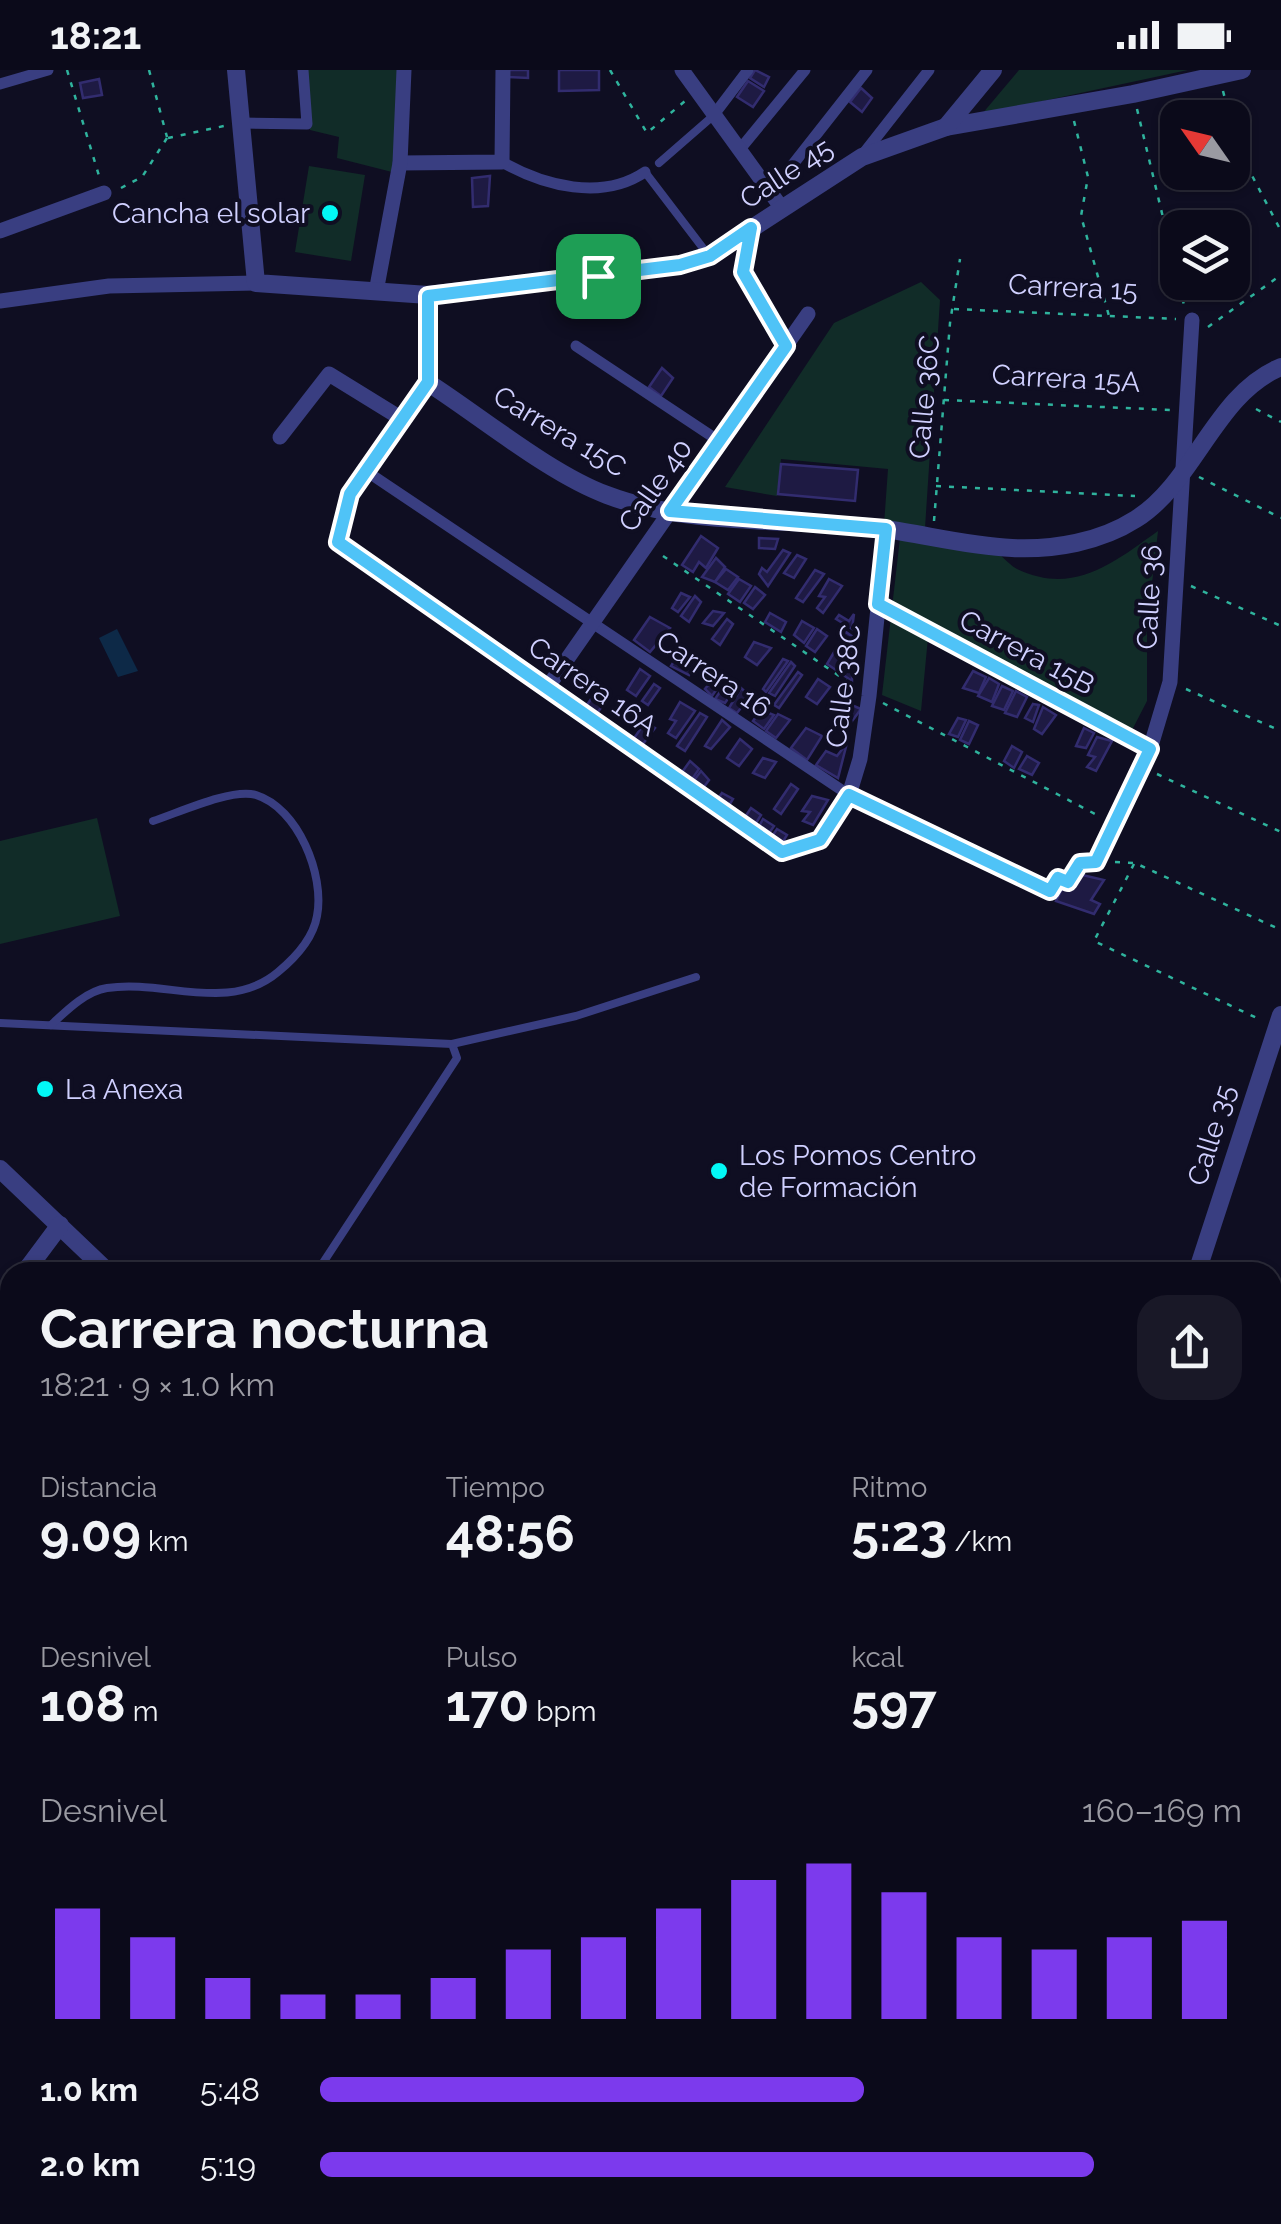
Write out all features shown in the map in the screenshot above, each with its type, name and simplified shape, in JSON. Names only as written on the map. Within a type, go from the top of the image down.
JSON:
[{"type":"street","points":[[0,84],[48,70]]},
{"type":"street","points":[[236,70],[256,283]]},
{"type":"street","points":[[240,122],[307,124],[303,70]]},
{"type":"street","points":[[376,292],[400,163],[404,70]]},
{"type":"street","points":[[502,162],[503,70]]},
{"type":"street","points":[[682,70],[776,199],[867,70]]},
{"type":"street","points":[[713,116],[748,70]]},
{"type":"street","points":[[742,148],[805,70]]},
{"type":"street","points":[[862,157],[929,70]]},
{"type":"street","points":[[946,127],[993,70]]},
{"type":"street","name":"Calle 45","points":[[0,301],[109,286],[256,283],[428,296],[680,265],[710,256],[751,228],[776,199],[862,157],[946,127],[1242,70]]},
{"type":"street","points":[[400,163],[502,162],[533,180],[573,188],[630,182],[645,172]]},
{"type":"street","points":[[0,231],[104,193]]},
{"type":"street","points":[[350,494],[428,382],[428,296]]},
{"type":"street","name":"Calle 40","points":[[547,688],[808,314]]},
{"type":"street","name":"Calle 36","points":[[1096,862],[1150,749],[1170,682],[1192,320]]},
{"type":"street","points":[[576,346],[720,441]]},
{"type":"street","points":[[670,511],[886,529],[932,539],[1014,548],[1074,544],[1135,520],[1150,509],[1238,400],[1263,374],[1281,367]]},
{"type":"street","points":[[280,437],[325,375],[333,373],[402,420]]},
{"type":"street","name":"Carrera 15C","points":[[428,382],[604,494],[670,511]]},
{"type":"street","name":"Carrera 16","points":[[366,470],[849,795]]},
{"type":"street","name":"Carrera 16A","points":[[350,494],[338,542],[782,852],[820,840]]},
{"type":"street","name":"Calle 38C","points":[[820,840],[849,795],[860,759],[886,529]]},
{"type":"street","name":"Calle 35","points":[[1200,1262],[1278,1021]]},
{"type":"street","points":[[0,1169],[98,1262]]},
{"type":"street","points":[[33,1262],[60,1226]]},
{"type":"lane","points":[[658,164],[713,116]]},
{"type":"lane","points":[[645,172],[710,256]]},
{"type":"lane","points":[[50,1025],[73,1004],[106,988],[207,994],[242,992],[276,974],[305,946],[317,916],[316,877],[288,816],[275,804],[252,794],[234,794],[153,821]]},
{"type":"lane","points":[[0,1022],[452,1044],[576,1016],[696,978]]},
{"type":"lane","points":[[324,1262],[457,1058],[452,1044]]},
{"type":"path","points":[[67,70],[104,193],[142,177],[167,138],[240,122]]},
{"type":"path","points":[[149,70],[167,138]]},
{"type":"path","points":[[610,70],[647,134],[697,92]]},
{"type":"path","points":[[1219,75],[1225,100]]},
{"type":"path","points":[[1133,94],[1181,301],[1192,320]]},
{"type":"path","points":[[1070,105],[1088,177],[1080,216],[1110,316]]},
{"type":"path","points":[[1250,172],[1281,232]]},
{"type":"path","points":[[751,228],[743,272],[786,346]]},
{"type":"path","name":"Calle 36C","points":[[932,539],[960,259]]},
{"type":"path","points":[[1190,339],[1281,276]]},
{"type":"path","name":"Carrera 15","points":[[952,309],[1192,320]]},
{"type":"path","name":"Carrera 15A","points":[[944,400],[1187,411]]},
{"type":"path","points":[[1238,400],[1281,422]]},
{"type":"path","points":[[1184,470],[1281,518]]},
{"type":"path","points":[[936,486],[1139,496]]},
{"type":"path","points":[[1174,578],[1281,626]]},
{"type":"path","name":"Carrera 15B","points":[[878,604],[1150,749]]},
{"type":"path","points":[[1170,682],[1281,732]]},
{"type":"path","points":[[1142,768],[1281,832]]},
{"type":"path","points":[[849,795],[1050,891],[1058,878],[1068,882],[1080,863],[1134,863],[1281,930]]},
{"type":"path","points":[[1134,863],[1094,941],[1278,1021]]},
{"type":"green space","points":[[306,70],[400,70],[392,172],[337,158],[339,137],[310,130]]},
{"type":"green space","points":[[1019,70],[1188,70],[982,114]]},
{"type":"green space","name":"Cancha el solar","points":[[309,166],[365,175],[351,261],[295,252]]},
{"type":"green space","points":[[921,282],[940,300],[925,528],[884,525],[888,469],[781,459],[777,496],[725,487],[834,323]]},
{"type":"green space","points":[[1158,531],[1147,627],[1147,701],[1130,734],[929,627],[921,711],[882,695],[900,538],[986,546],[1017,569],[1057,579],[1075,577],[1109,564]]},
{"type":"green space","points":[[97,818],[120,916],[0,944],[0,841]]},
{"type":"water","points":[[117,629],[138,671],[118,677],[99,638]]},
{"type":"building","points":[[509,70],[528,70],[528,78],[508,77]]},
{"type":"building","points":[[559,70],[599,70],[599,90],[559,91]]},
{"type":"building","points":[[755,70],[769,77],[764,87],[750,78]]},
{"type":"building","points":[[99,79],[102,95],[83,98],[80,83]]},
{"type":"building","points":[[748,81],[764,91],[753,107],[737,97]]},
{"type":"building","points":[[861,88],[872,98],[862,112],[850,102]]},
{"type":"building","points":[[490,176],[488,206],[473,207],[472,178]]},
{"type":"building","points":[[662,368],[673,378],[661,396],[649,387]]},
{"type":"building","points":[[781,464],[858,470],[855,501],[778,494]]},
{"type":"building","points":[[701,536],[718,548],[706,568],[699,562],[693,572],[682,565]]},
{"type":"building","points":[[759,538],[778,539],[775,549],[759,548]]},
{"type":"building","points":[[783,550],[790,553],[768,586],[759,574],[762,568],[767,572]]},
{"type":"building","points":[[797,555],[806,559],[794,578],[784,573]]},
{"type":"building","points":[[716,558],[725,567],[715,582],[702,577]]},
{"type":"building","points":[[726,569],[738,577],[728,590],[715,582]]},
{"type":"building","points":[[815,570],[824,574],[803,602],[796,598]]},
{"type":"building","points":[[739,579],[751,586],[740,602],[728,594]]},
{"type":"building","points":[[829,579],[842,586],[823,613],[817,608],[825,597],[819,596]]},
{"type":"building","points":[[755,587],[765,595],[753,609],[744,603]]},
{"type":"building","points":[[681,593],[690,597],[678,612],[672,608]]},
{"type":"building","points":[[695,596],[701,602],[689,622],[681,616]]},
{"type":"building","points":[[713,611],[724,613],[713,626],[703,623]]},
{"type":"building","points":[[770,613],[786,622],[781,632],[765,622]]},
{"type":"building","points":[[854,614],[852,629],[836,619],[839,615],[849,621]]},
{"type":"building","points":[[650,617],[670,628],[650,652],[634,640]]},
{"type":"building","points":[[727,619],[733,624],[720,645],[712,639]]},
{"type":"building","points":[[802,621],[814,628],[804,643],[794,635]]},
{"type":"building","points":[[817,629],[827,636],[815,652],[806,646]]},
{"type":"building","points":[[846,632],[853,637],[852,681],[827,664]]},
{"type":"building","points":[[754,642],[771,648],[757,665],[745,657]]},
{"type":"building","points":[[681,650],[698,658],[689,675],[671,666]]},
{"type":"building","points":[[783,659],[788,661],[766,692],[763,689]]},
{"type":"building","points":[[791,662],[795,666],[775,696],[769,693]]},
{"type":"building","points":[[640,669],[650,676],[636,696],[627,690]]},
{"type":"building","points":[[973,671],[986,677],[979,693],[963,688]]},
{"type":"building","points":[[798,672],[802,675],[779,708],[774,705]]},
{"type":"building","points":[[714,678],[722,681],[712,696],[705,689]]},
{"type":"building","points":[[989,678],[999,684],[992,702],[978,696]]},
{"type":"building","points":[[729,679],[737,686],[725,703],[715,699]]},
{"type":"building","points":[[818,679],[830,687],[817,704],[806,697]]},
{"type":"building","points":[[654,684],[660,688],[648,705],[642,701]]},
{"type":"building","points":[[1002,686],[1013,691],[1004,710],[992,706]]},
{"type":"building","points":[[599,688],[610,695],[595,716],[584,709]]},
{"type":"building","points":[[741,688],[750,696],[737,713],[729,708]]},
{"type":"building","points":[[1016,691],[1027,697],[1017,717],[1005,713]]},
{"type":"building","points":[[680,702],[695,711],[676,738],[668,733],[676,721],[670,719]]},
{"type":"building","points":[[847,703],[861,709],[852,721],[840,714]]},
{"type":"building","points":[[1033,704],[1039,705],[1033,722],[1025,718]]},
{"type":"building","points":[[1043,707],[1056,715],[1042,734],[1034,729]]},
{"type":"building","points":[[761,710],[774,715],[764,729],[753,721]]},
{"type":"building","points":[[700,713],[707,717],[685,751],[677,746]]},
{"type":"building","points":[[778,714],[790,720],[776,738],[766,731]]},
{"type":"building","points":[[958,718],[966,720],[958,737],[949,734]]},
{"type":"building","points":[[722,720],[730,727],[711,749],[705,746]]},
{"type":"building","points":[[646,721],[655,728],[640,748],[632,741]]},
{"type":"building","points":[[969,721],[978,725],[969,744],[960,740]]},
{"type":"building","points":[[806,728],[822,736],[807,760],[791,748]]},
{"type":"building","points":[[1084,728],[1094,733],[1086,748],[1076,746]]},
{"type":"building","points":[[1097,737],[1112,741],[1096,771],[1087,767],[1095,757],[1088,755]]},
{"type":"building","points":[[740,739],[752,749],[739,766],[727,758]]},
{"type":"building","points":[[847,743],[838,778],[816,765],[826,751],[837,756]]},
{"type":"building","points":[[1012,746],[1022,752],[1014,768],[1004,761]]},
{"type":"building","points":[[1027,756],[1039,763],[1032,775],[1019,769]]},
{"type":"building","points":[[763,758],[776,762],[765,778],[753,773]]},
{"type":"building","points":[[690,761],[699,769],[690,782],[680,775]]},
{"type":"building","points":[[701,771],[709,780],[701,791],[692,783]]},
{"type":"building","points":[[791,784],[798,789],[781,814],[774,809]]},
{"type":"building","points":[[722,793],[733,799],[728,807],[717,800]]},
{"type":"building","points":[[812,796],[828,800],[813,825],[803,821],[810,812],[802,811]]},
{"type":"building","points":[[751,808],[761,815],[753,828],[743,820]]},
{"type":"building","points":[[763,819],[774,826],[767,836],[757,830]]},
{"type":"building","points":[[777,829],[787,835],[781,845],[771,838]]},
{"type":"building","points":[[1078,874],[1104,880],[1091,900],[1100,904],[1094,914],[1056,901],[1064,885],[1069,888]]},
{"type":"place","name":"Cancha el solar","points":[[330,213]]},
{"type":"place","name":"La Anexa","points":[[45,1089]]},
{"type":"place","name":"Los Pomos Centro de Formación","points":[[719,1171]]},
{"type":"route","points":[[751,228],[743,272],[786,346],[670,511],[886,529],[878,604],[1150,749],[1096,862],[1080,863],[1068,882],[1058,878],[1050,891],[849,795],[820,840],[782,852],[338,542],[350,494],[428,382],[428,296],[598,276],[680,265],[710,256],[751,228]]}]
